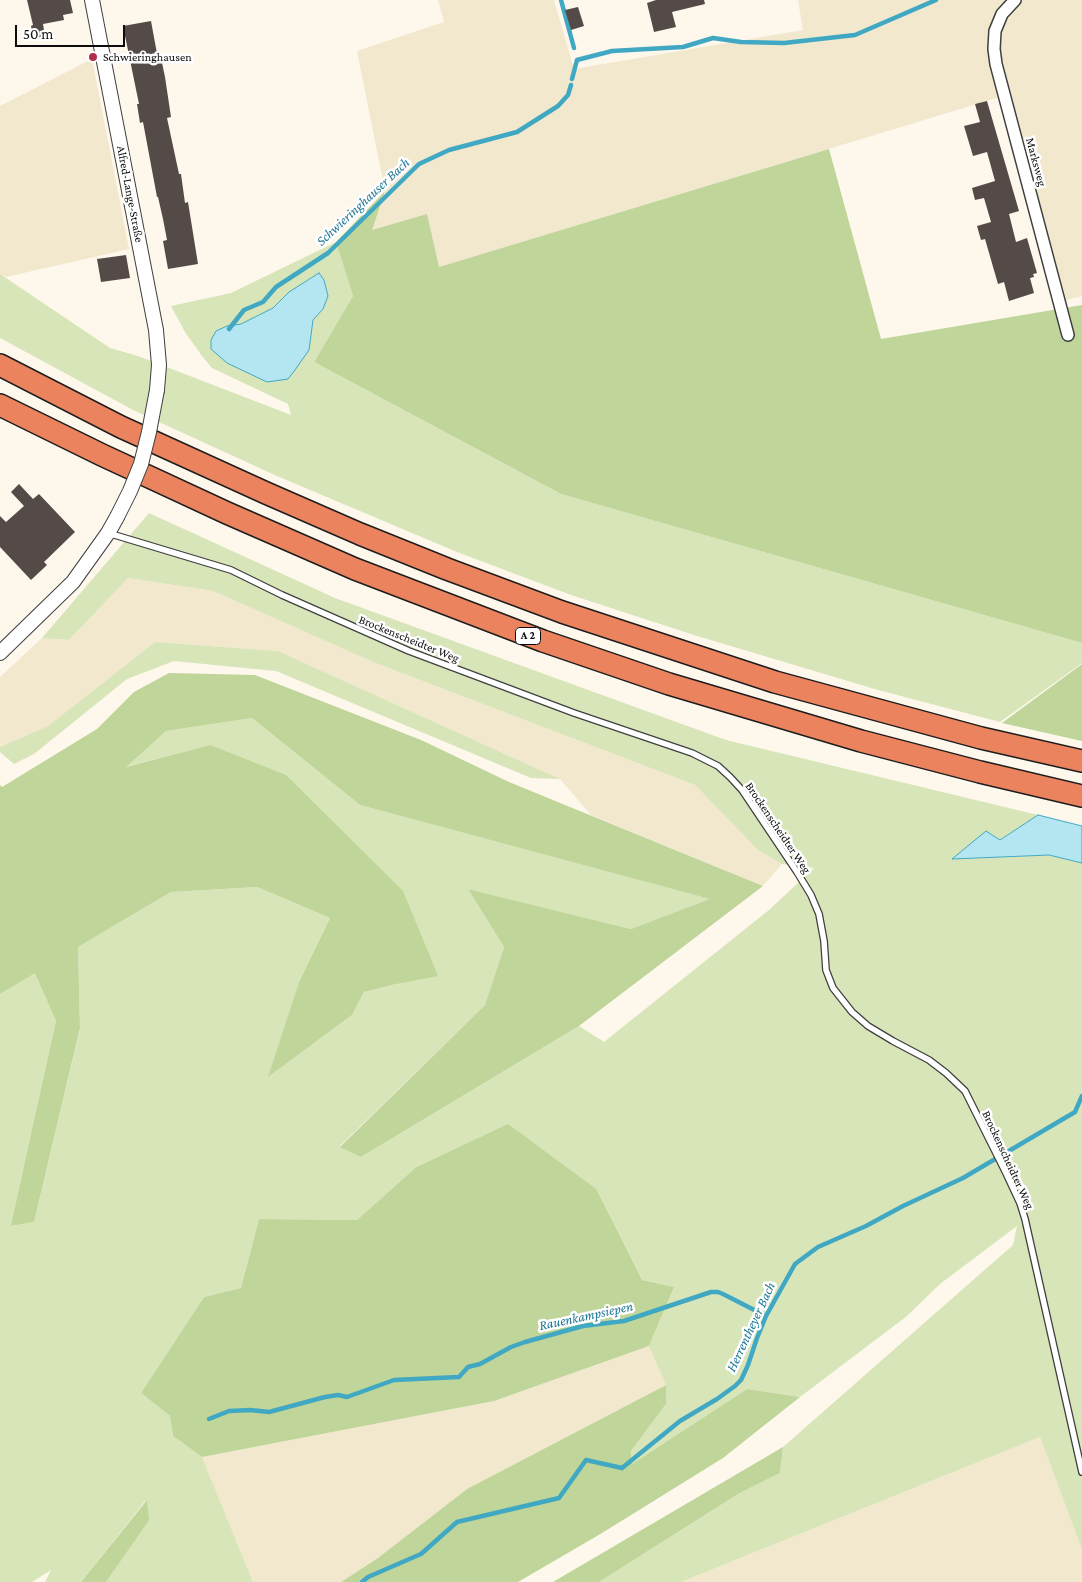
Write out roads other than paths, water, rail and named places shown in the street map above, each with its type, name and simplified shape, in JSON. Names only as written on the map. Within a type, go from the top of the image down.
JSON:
[{"type":"highway","points":[[0,365],[121,426],[352,530],[447,569],[562,612],[775,682],[981,738],[1082,761]]},
{"type":"highway","name":"A 2","points":[[0,405],[209,505],[355,569],[543,641],[669,684],[861,741],[1082,796]]},
{"type":"street","name":"Alfred-Lange-Straße","points":[[0,653],[73,582],[108,533],[130,491],[141,464],[157,390],[159,365],[155,323],[92,0]]},
{"type":"street","name":"Marksweg","points":[[1015,0],[1002,14],[995,31],[994,49],[996,64],[1068,335]]},
{"type":"lane","name":"Brockenscheidter Weg","points":[[108,533],[231,570],[290,599],[410,651],[574,713],[692,753],[718,766],[730,777],[742,790],[811,895],[819,914],[824,941],[826,970],[833,988],[852,1012],[868,1026],[928,1060],[946,1073],[965,1091],[1006,1173],[1025,1219],[1082,1472]]},
{"type":"water","points":[[319,273],[324,280],[328,296],[323,309],[313,320],[309,350],[288,379],[267,382],[227,363],[211,349],[211,340],[216,331],[227,326],[241,324],[273,308],[289,292]]},
{"type":"water","points":[[1038,815],[1082,826],[1082,863],[1049,855],[952,859],[986,831],[1000,840]]},
{"type":"waterway","points":[[561,0],[574,48]]},
{"type":"waterway","name":"Schwieringhauser Bach","points":[[572,79],[577,60],[612,51],[683,47],[713,38],[741,42],[784,43],[855,35],[936,0]]},
{"type":"waterway","name":"Schwieringhauser Bach","points":[[229,329],[244,310],[263,302],[276,287],[328,253],[419,164],[449,150],[517,132],[558,106],[568,95],[571,85]]},
{"type":"waterway","name":"Herrentheyer Bach","points":[[362,1582],[368,1577],[421,1554],[457,1522],[559,1498],[586,1460],[622,1468],[680,1421],[717,1399],[741,1380],[766,1316],[795,1264],[818,1247],[866,1226],[903,1206],[963,1178],[1075,1112],[1082,1096]]},
{"type":"waterway","name":"Rauenkampsiepen","points":[[209,1419],[229,1411],[250,1410],[269,1412],[325,1397],[338,1395],[347,1397],[394,1380],[459,1377],[468,1367],[480,1364],[511,1347],[525,1342],[583,1326],[624,1321],[711,1292],[723,1294],[766,1316]]},
{"type":"place","name":"Schwieringhausen","points":[[93,57]]}]
